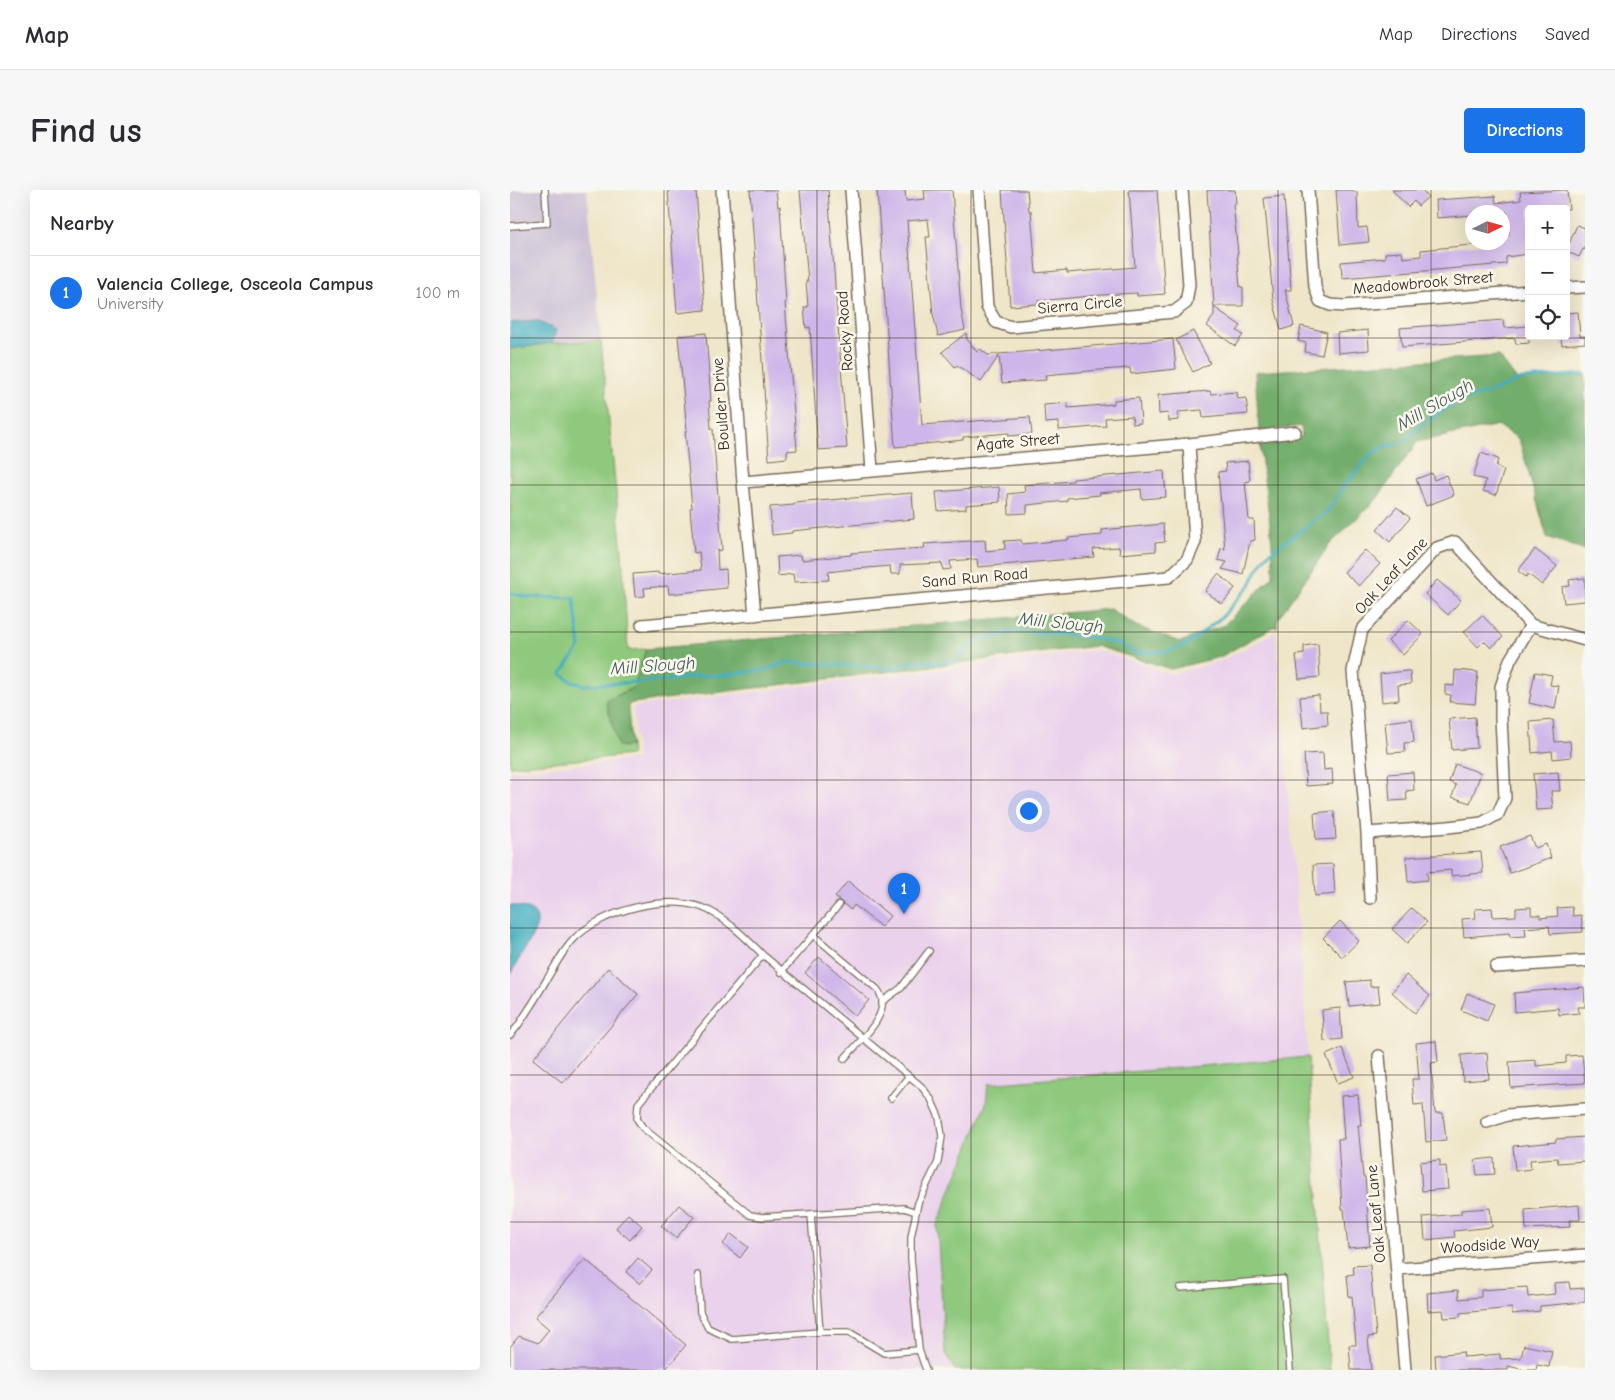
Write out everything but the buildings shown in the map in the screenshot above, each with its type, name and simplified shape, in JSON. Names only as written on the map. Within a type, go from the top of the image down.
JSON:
[{"type":"street","name":"Boulder Drive","points":[[722,190],[743,482],[755,614]]},
{"type":"street","name":"Rocky Road","points":[[851,190],[872,470]]},
{"type":"street","name":"Sierra Circle","points":[[979,190],[987,307],[996,322],[1011,328],[1174,312],[1186,303],[1189,285],[1182,190]]},
{"type":"street","name":"Meadowbrook Street","points":[[1308,190],[1315,287],[1320,301],[1344,306],[1525,291]]},
{"type":"street","points":[[1570,288],[1585,287]]},
{"type":"street","name":"Agate Street","points":[[743,482],[1189,444],[1295,432]]},
{"type":"street","name":"Sand Run Road","points":[[642,625],[1169,577],[1187,560],[1194,542],[1189,444]]},
{"type":"street","name":"Oak Leaf Lane","points":[[1370,898],[1367,833],[1353,671],[1362,630],[1437,548],[1455,542],[1531,625]]},
{"type":"street","points":[[1367,833],[1482,823],[1498,814],[1505,798],[1501,687],[1510,660],[1531,625],[1585,640]]},
{"type":"street","points":[[1496,967],[1585,961]]},
{"type":"street","name":"Oak Leaf Lane","points":[[1379,1056],[1405,1370]]},
{"type":"street","points":[[1487,1122],[1507,1115],[1585,1109]]},
{"type":"street","name":"Woodside Way","points":[[1397,1269],[1585,1255]]},
{"type":"lane","points":[[510,226],[547,223],[545,190]]},
{"type":"lane","points":[[510,1035],[573,940],[590,926],[610,915],[657,904],[687,903],[710,911],[740,932],[782,972],[921,1086],[931,1099],[939,1117],[942,1136],[938,1162],[918,1203],[911,1236],[919,1350],[926,1370]]},
{"type":"lane","points":[[782,972],[840,905]]},
{"type":"lane","points":[[813,935],[877,989],[881,993],[883,1000],[883,1010],[877,1021],[844,1059]]},
{"type":"lane","points":[[883,1000],[901,988],[929,951]]},
{"type":"lane","points":[[763,955],[638,1104],[637,1119],[643,1128],[750,1215],[762,1217],[904,1208],[916,1212]]},
{"type":"lane","points":[[891,1098],[908,1076]]},
{"type":"lane","points":[[811,1214],[820,1332]]},
{"type":"lane","points":[[698,1275],[700,1312],[708,1328],[732,1339],[820,1332],[849,1332],[884,1353],[919,1350]]},
{"type":"lane","points":[[1180,1288],[1283,1279],[1290,1370]]},
{"type":"shaded area","points":[[510,190],[587,190],[601,341],[552,343],[556,330],[537,321],[510,323]]},
{"type":"shaded area","points":[[1276,632],[1308,1057],[988,1084],[945,1353],[955,1370],[510,1370],[510,771],[637,759],[633,707],[1097,650],[1171,674],[1222,661]]},
{"type":"green space","points":[[601,341],[622,552],[628,650],[646,649],[634,687],[606,701],[622,747],[631,746],[632,755],[510,766],[510,349],[552,343]]},
{"type":"green space","points":[[1499,356],[1517,380],[1585,375],[1585,550],[1547,537],[1519,439],[1498,425],[1417,442],[1376,500],[1330,544],[1277,620],[1277,627],[1273,627],[1220,657],[1171,669],[1096,646],[632,703],[628,705],[631,746],[618,746],[606,701],[634,687],[646,649],[1110,609],[1136,626],[1180,642],[1224,625],[1273,576],[1272,542],[1260,442],[1302,437],[1301,426],[1259,431],[1255,372]]},
{"type":"green space","points":[[1308,1057],[1330,1370],[955,1370],[945,1353],[937,1225],[986,1104],[988,1084]]},
{"type":"water","points":[[537,321],[556,330],[552,343],[510,349],[510,323]]},
{"type":"water","points":[[510,905],[528,909],[536,917],[537,922],[533,935],[510,975]]},
{"type":"waterway","name":"Mill Slough","points":[[510,593],[527,597],[574,598],[580,647],[561,674],[571,681],[584,685],[724,675],[769,669],[787,662],[893,668],[918,661],[955,663],[968,647],[979,641],[1008,632],[1084,636],[1117,643],[1137,653],[1168,651],[1188,644],[1223,616],[1250,585],[1268,554],[1327,512],[1345,485],[1370,455],[1385,446],[1406,440],[1418,428],[1445,409],[1467,398],[1491,392],[1522,379],[1585,374]]},
{"type":"place","name":"Valencia College, Osceola Campus","points":[[904,914]]}]
